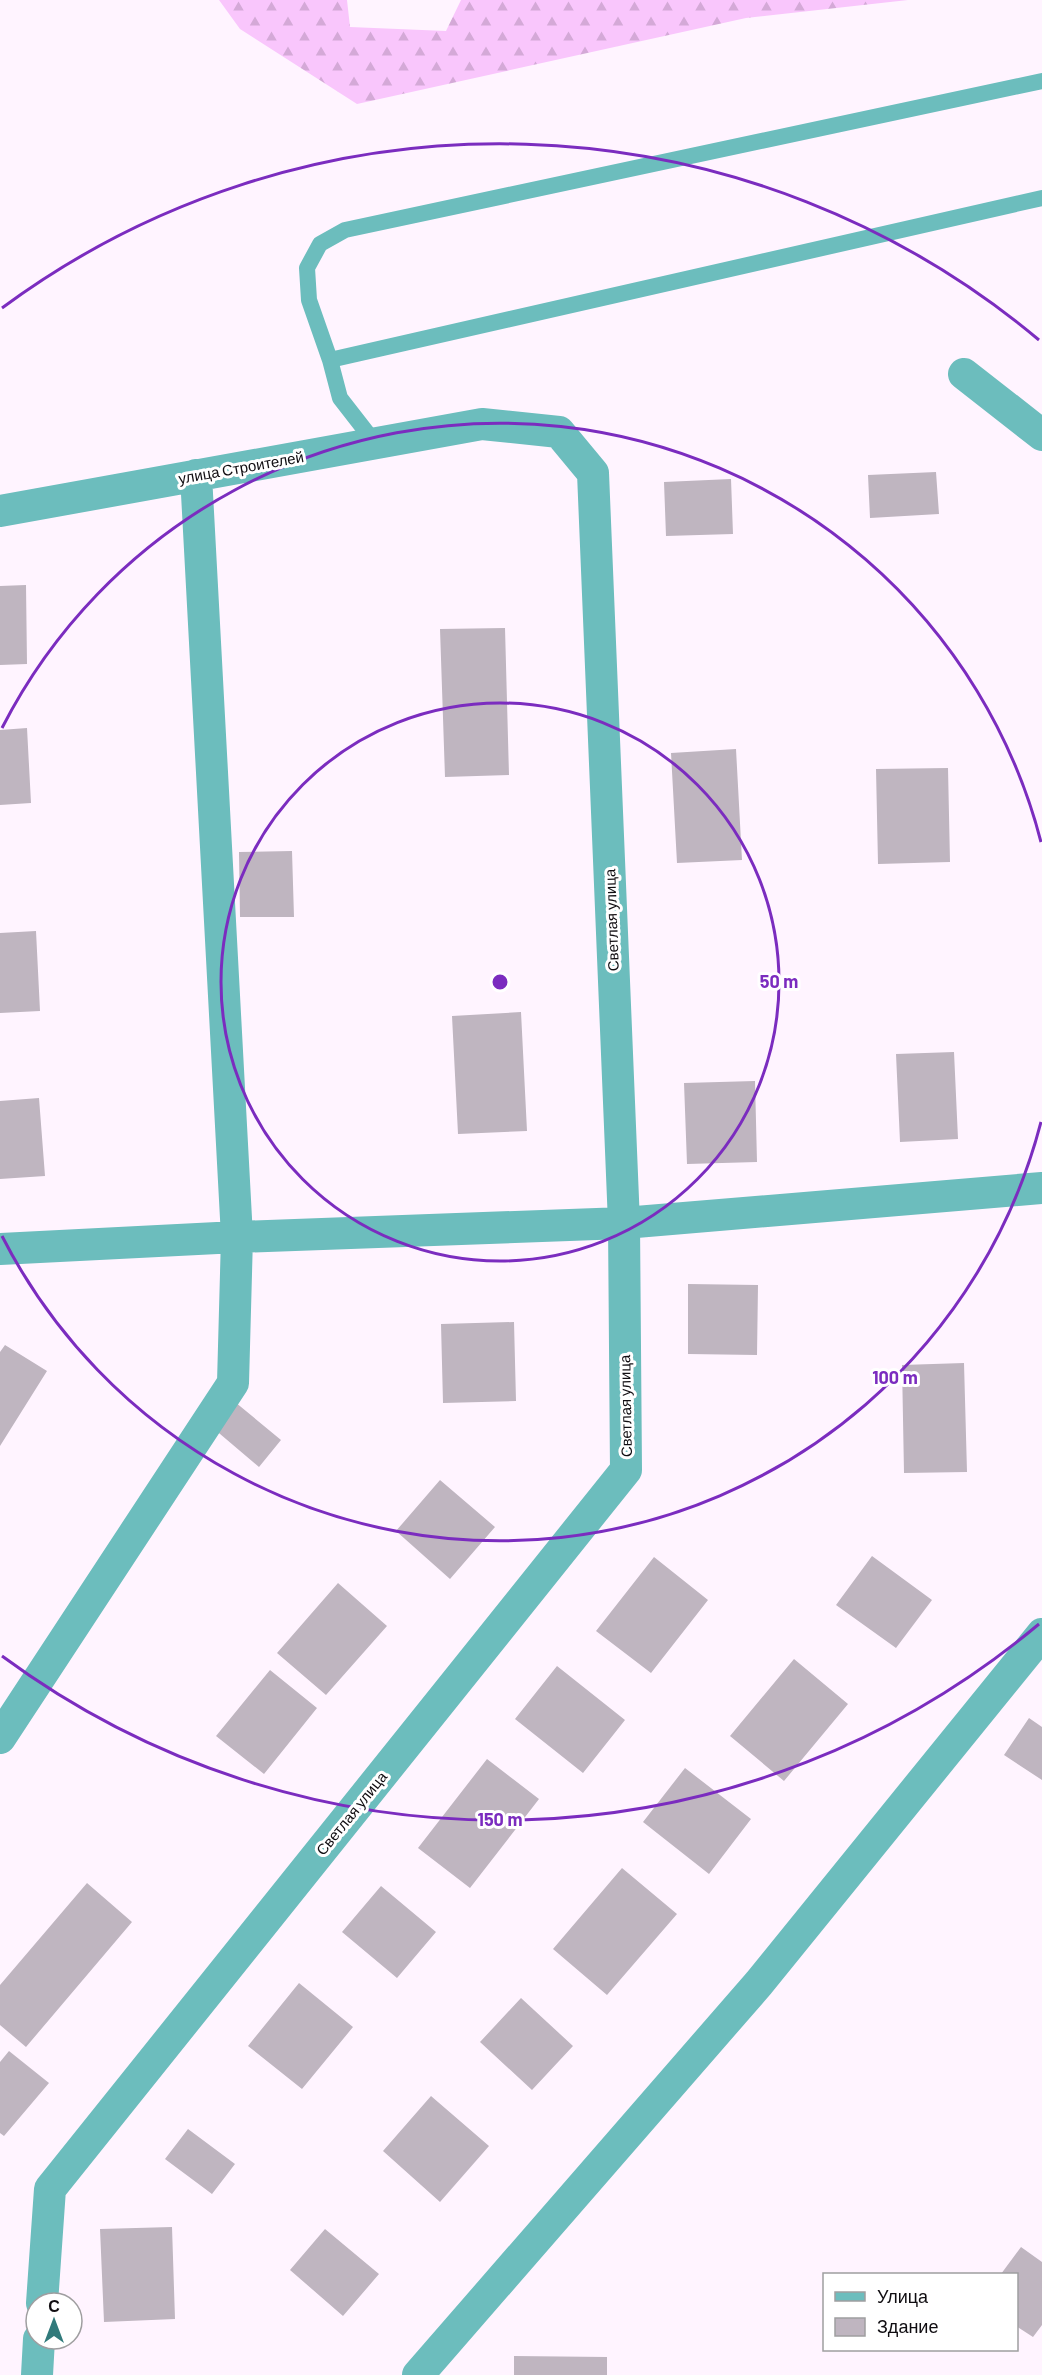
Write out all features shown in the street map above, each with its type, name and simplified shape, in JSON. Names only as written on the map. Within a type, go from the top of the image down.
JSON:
[{"type":"street","points":[[964,374],[1042,435]]},
{"type":"street","name":"улица Строителей","points":[[0,511],[482,424]]},
{"type":"street","name":"Светлая улица","points":[[43,2291],[50,2189],[626,1470],[624,1223],[593,473],[559,432],[482,424]]},
{"type":"street","points":[[0,1738],[233,1383],[237,1237],[196,475]]},
{"type":"street","points":[[0,1248],[624,1223],[1042,1188]]},
{"type":"street","points":[[428,2372],[759,1983],[1042,1634]]},
{"type":"street","points":[[37,2375],[38,2351]]},
{"type":"lane","points":[[375,443],[340,398],[330,360],[309,300],[308,268],[320,244],[345,230],[1042,81]]},
{"type":"lane","points":[[330,360],[1042,198]]},
{"type":"green space","points":[[219,0],[347,0],[350,27],[446,31],[461,0],[908,0],[746,18],[357,104],[240,29]]},
{"type":"building","points":[[936,472],[939,514],[870,518],[868,475]]},
{"type":"building","points":[[731,479],[733,534],[666,536],[664,482]]},
{"type":"building","points":[[26,585],[27,664],[0,665],[0,586]]},
{"type":"building","points":[[505,628],[509,775],[445,777],[440,629]]},
{"type":"building","points":[[27,728],[31,803],[0,805],[0,730]]},
{"type":"building","points":[[736,749],[742,860],[677,863],[671,753]]},
{"type":"building","points":[[948,768],[950,862],[878,864],[876,769]]},
{"type":"building","points":[[292,851],[294,917],[240,917],[239,852]]},
{"type":"building","points":[[36,931],[40,1011],[0,1013],[0,933]]},
{"type":"building","points":[[521,1012],[527,1131],[458,1134],[452,1016]]},
{"type":"building","points":[[954,1052],[958,1139],[900,1142],[896,1054]]},
{"type":"building","points":[[755,1081],[757,1162],[687,1164],[684,1083]]},
{"type":"building","points":[[39,1098],[45,1176],[0,1179],[0,1101]]},
{"type":"building","points":[[688,1284],[758,1285],[757,1355],[688,1354]]},
{"type":"building","points":[[514,1322],[516,1401],[443,1403],[441,1324]]},
{"type":"building","points":[[5,1345],[47,1371],[0,1446],[0,1352]]},
{"type":"building","points":[[964,1363],[967,1472],[904,1473],[902,1365]]},
{"type":"building","points":[[235,1402],[281,1440],[259,1467],[213,1428]]},
{"type":"building","points":[[440,1480],[495,1527],[450,1579],[396,1531]]},
{"type":"building","points":[[872,1556],[932,1600],[896,1648],[836,1605]]},
{"type":"building","points":[[654,1557],[708,1600],[651,1673],[596,1631]]},
{"type":"building","points":[[338,1583],[387,1626],[326,1695],[277,1653]]},
{"type":"building","points":[[794,1659],[848,1704],[784,1781],[730,1736]]},
{"type":"building","points":[[557,1666],[625,1720],[583,1773],[515,1719]]},
{"type":"building","points":[[270,1670],[317,1708],[264,1774],[216,1736]]},
{"type":"building","points":[[1029,1718],[1042,1727],[1042,1780],[1004,1755]]},
{"type":"building","points":[[487,1759],[539,1799],[470,1888],[418,1848]]},
{"type":"building","points":[[685,1768],[751,1819],[709,1874],[643,1822]]},
{"type":"building","points":[[622,1868],[677,1914],[607,1995],[553,1949]]},
{"type":"building","points":[[87,1883],[132,1922],[26,2047],[0,2025],[0,1985]]},
{"type":"building","points":[[381,1886],[436,1932],[397,1978],[342,1932]]},
{"type":"building","points":[[299,1983],[353,2027],[302,2089],[248,2046]]},
{"type":"building","points":[[521,1998],[573,2046],[532,2090],[480,2042]]},
{"type":"building","points":[[9,2051],[49,2083],[4,2136],[0,2133],[0,2062]]},
{"type":"building","points":[[431,2096],[489,2146],[440,2202],[383,2151]]},
{"type":"building","points":[[188,2129],[235,2164],[212,2194],[165,2159]]},
{"type":"building","points":[[172,2227],[175,2319],[104,2322],[100,2229]]},
{"type":"building","points":[[325,2229],[379,2274],[343,2316],[290,2270]]},
{"type":"building","points":[[1021,2247],[1042,2262],[1042,2325],[1033,2337],[1018,2327],[1018,2273],[1002,2273]]},
{"type":"building","points":[[514,2356],[607,2357],[607,2375],[514,2375]]}]
